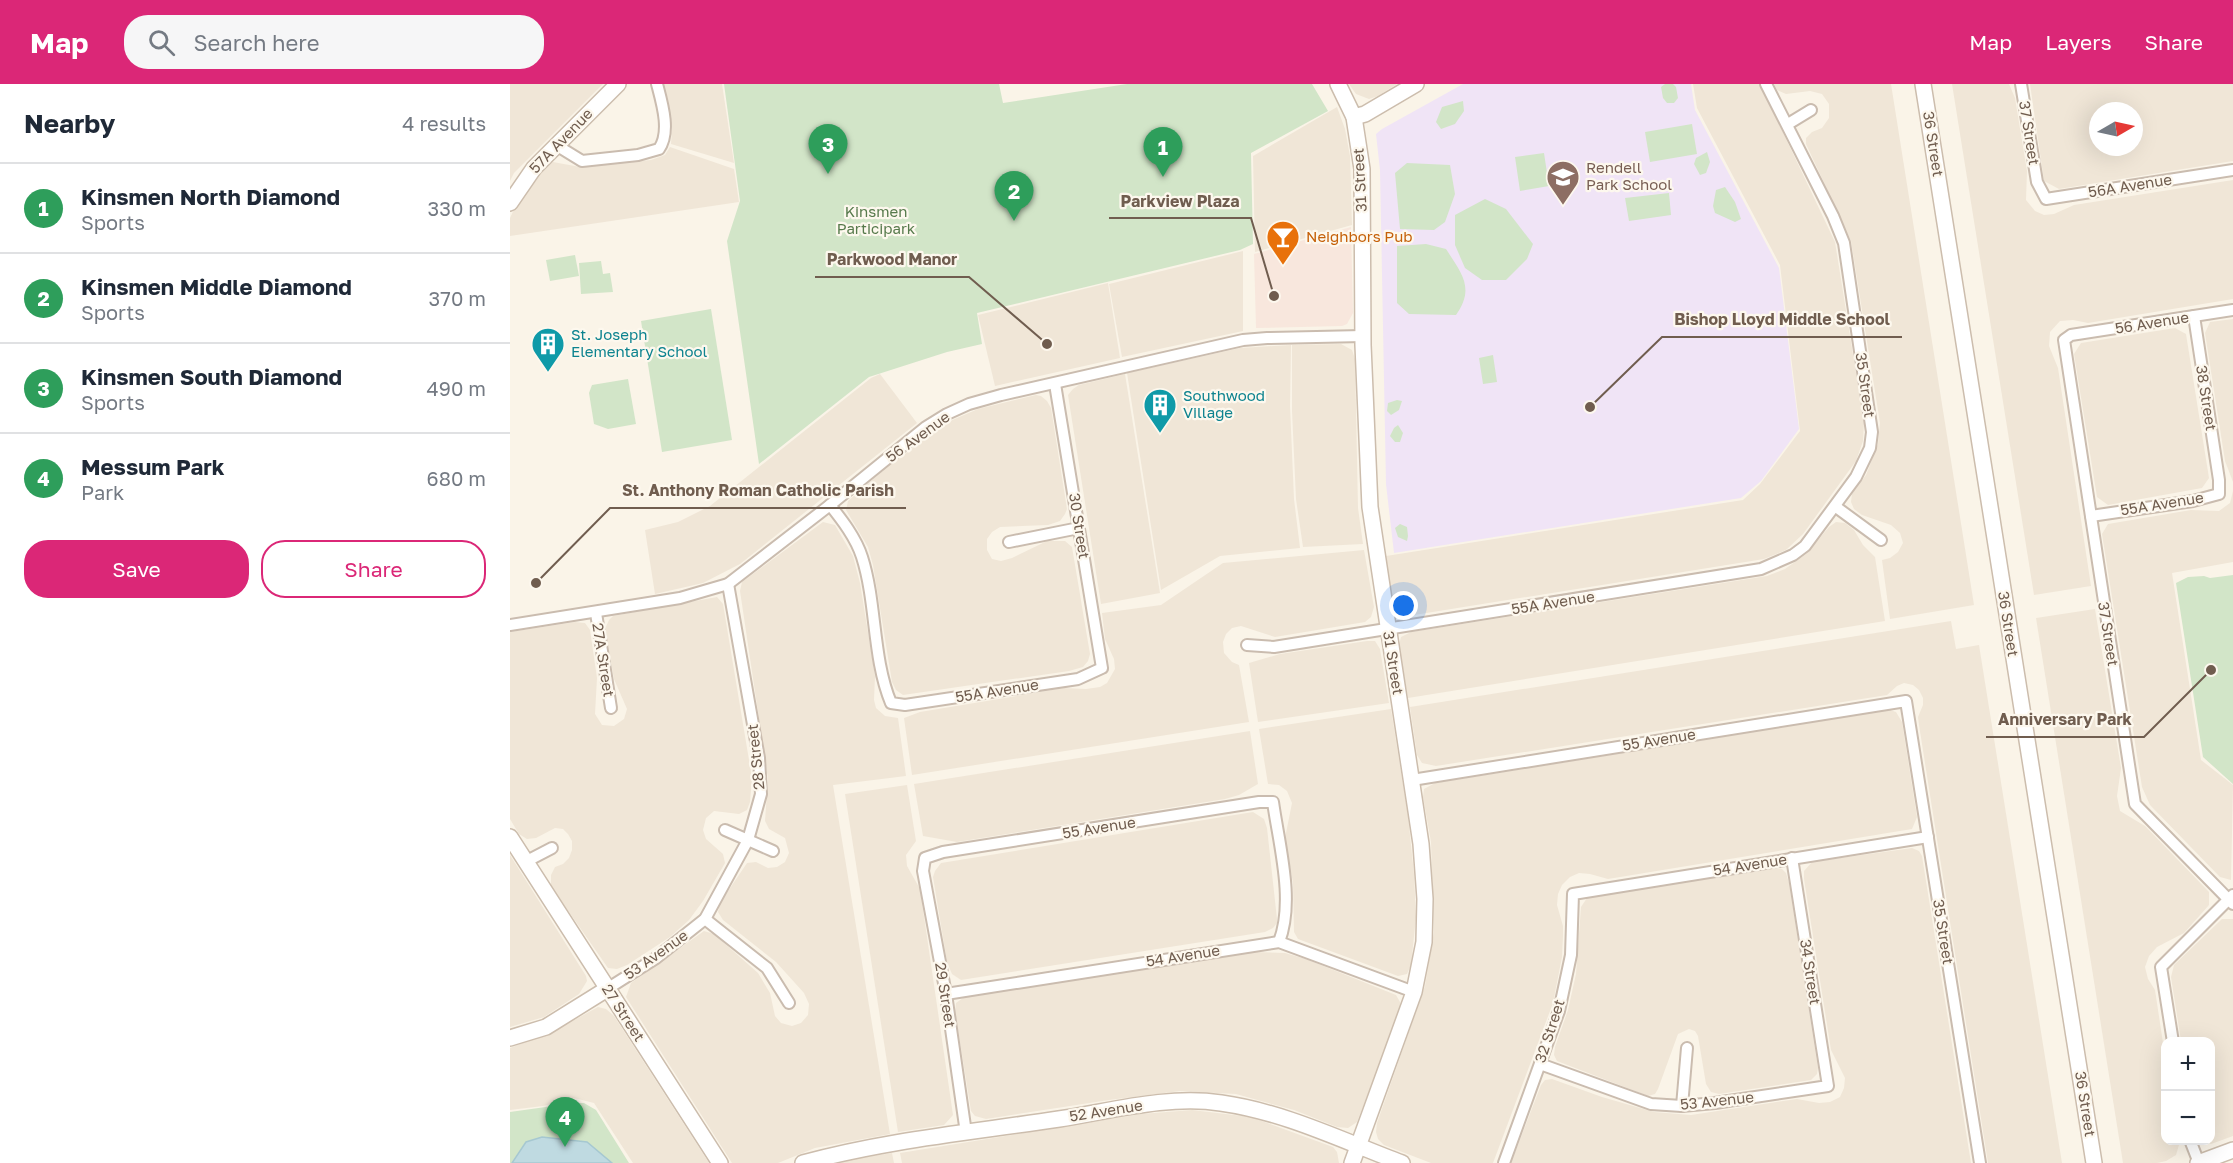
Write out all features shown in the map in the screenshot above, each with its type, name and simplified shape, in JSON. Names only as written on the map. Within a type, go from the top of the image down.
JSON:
[{"type":"street","name":"57A Avenue","points":[[510,203],[534,168],[618,84]]},
{"type":"street","points":[[556,145],[582,161],[627,156],[659,149],[666,133],[657,84]]},
{"type":"street","name":"31 Street","points":[[1338,84],[1354,117],[1362,170],[1363,336],[1370,507],[1421,844],[1425,899],[1424,942],[1414,992],[1352,1163]]},
{"type":"street","points":[[1354,117],[1365,114],[1416,84]]},
{"type":"street","name":"35 Street","points":[[1767,84],[1844,243],[1872,432],[1870,448],[1856,477],[1836,507]]},
{"type":"street","name":"36 Street","points":[[1923,84],[2094,1163]]},
{"type":"street","name":"37 Street","points":[[2021,84],[2037,182]]},
{"type":"street","points":[[1788,124],[1811,110]]},
{"type":"street","name":"56A Avenue","points":[[2037,182],[2046,199],[2233,170]]},
{"type":"street","name":"56 Avenue","points":[[2071,335],[2233,310]]},
{"type":"street","name":"38 Street","points":[[2194,316],[2219,480]]},
{"type":"street","name":"37 Street","points":[[2071,335],[2064,340],[2066,357],[2134,804],[2232,899]]},
{"type":"street","name":"56 Avenue","points":[[510,625],[680,598],[728,584],[917,434],[947,414],[969,404],[1243,340],[1363,336]]},
{"type":"street","name":"30 Street","points":[[1055,384],[1102,668]]},
{"type":"street","name":"55A Avenue","points":[[2091,516],[2193,501],[2219,494],[2219,480]]},
{"type":"street","name":"55A Avenue","points":[[830,505],[847,528],[861,555],[869,586],[884,686],[891,703],[905,705],[1078,679],[1102,668]]},
{"type":"street","points":[[1836,507],[1881,540]]},
{"type":"street","name":"55A Avenue","points":[[1247,645],[1274,647],[1761,569],[1793,555],[1806,546],[1836,507]]},
{"type":"street","points":[[1009,542],[1079,528]]},
{"type":"street","name":"28 Street","points":[[705,919],[748,840],[761,794],[759,758],[728,584]]},
{"type":"street","name":"27A Street","points":[[596,613],[611,708]]},
{"type":"street","name":"35 Street","points":[[1906,701],[1980,1163]]},
{"type":"street","name":"55 Avenue","points":[[1412,780],[1906,701]]},
{"type":"street","name":"55 Avenue","points":[[925,858],[943,852],[1259,802],[1273,802],[1287,902],[1279,942]]},
{"type":"street","points":[[725,830],[772,851]]},
{"type":"street","name":"27 Street","points":[[510,837],[720,1163]]},
{"type":"street","name":"54 Avenue","points":[[1573,894],[1928,837]]},
{"type":"street","points":[[527,861],[552,848]]},
{"type":"street","name":"29 Street","points":[[925,858],[923,871],[946,994],[966,1133]]},
{"type":"street","name":"34 Street","points":[[1792,858],[1828,1086]]},
{"type":"street","name":"32 Street","points":[[1504,1163],[1559,1011],[1571,955],[1573,894]]},
{"type":"street","points":[[2172,1037],[2161,967],[2232,899]]},
{"type":"street","points":[[705,919],[767,968],[789,1003]]},
{"type":"street","name":"53 Avenue","points":[[510,1038],[546,1027],[656,958],[705,919]]},
{"type":"street","name":"54 Avenue","points":[[946,994],[1279,942],[1414,992]]},
{"type":"street","points":[[1682,1106],[1688,1048]]},
{"type":"street","name":"53 Avenue","points":[[1540,1064],[1645,1104],[1682,1106],[1726,1102],[1828,1086]]},
{"type":"street","name":"52 Avenue","points":[[803,1163],[837,1154],[1137,1106],[1219,1102],[1286,1118],[1402,1163]]},
{"type":"street","points":[[2192,1145],[2198,1163],[2233,1150]]},
{"type":"shaded area","points":[[510,84],[603,84],[514,173],[510,181]]},
{"type":"shaded area","points":[[662,84],[722,84],[734,163],[671,144],[672,129]]},
{"type":"shaded area","points":[[1349,84],[1397,84],[1369,99],[1356,94]]},
{"type":"shaded area","points":[[1463,84],[1691,84],[1695,110],[1779,268],[1799,429],[1761,481],[1741,498],[1394,553],[1386,484],[1380,170],[1376,134]]},
{"type":"shaded area","points":[[1693,84],[1760,84],[1835,242],[1864,423],[1863,441],[1856,461],[1803,534],[1786,550],[1764,559],[1414,615],[1406,616],[1398,613],[1393,606],[1386,556],[1743,500],[1760,484],[1800,431],[1780,265],[1697,108]]},
{"type":"shaded area","points":[[1774,84],[1891,84],[1974,605],[1890,619],[1882,560],[1898,552],[1903,543],[1900,533],[1891,525],[1862,515],[1854,509],[1851,502],[1852,494],[1866,475],[1878,444],[1880,423],[1851,241],[1806,144],[1806,138],[1812,132],[1822,128],[1829,118],[1829,104],[1822,94],[1810,91],[1786,94],[1777,90]]},
{"type":"shaded area","points":[[1952,84],[2009,84],[2015,98],[2027,171],[2026,200],[2035,211],[2044,215],[2054,214],[2074,205],[2233,180],[2233,299],[2088,323],[2073,320],[2060,321],[2050,332],[2049,346],[2058,368],[2091,586],[2034,595]]},
{"type":"shaded area","points":[[2030,84],[2233,84],[2233,161],[2059,189],[2044,181]]},
{"type":"shaded area","points":[[1337,107],[1345,129],[1350,156],[1352,225],[1255,252],[1253,156]]},
{"type":"shaded area","points":[[670,147],[734,169],[739,202],[510,236],[510,218],[519,199],[544,167],[553,162],[580,167],[651,160],[665,155]]},
{"type":"shaded area","points":[[1351,227],[1353,313],[1347,324],[1256,328],[1254,254]]},
{"type":"shaded area","points":[[1243,251],[1243,331],[1122,357],[1109,284]]},
{"type":"shaded area","points":[[1108,283],[1120,358],[995,386],[978,315]]},
{"type":"shaded area","points":[[2233,319],[2233,482],[2225,461],[2205,333],[2210,322]]},
{"type":"shaded area","points":[[2175,328],[2186,334],[2209,478],[2202,488],[2108,505],[2097,497],[2074,354],[2081,343]]},
{"type":"shaded area","points":[[1341,344],[1352,350],[1355,359],[1358,508],[1363,544],[1303,547],[1296,499],[1292,345]]},
{"type":"shaded area","points":[[1291,345],[1290,406],[1294,499],[1300,548],[1220,556],[1161,590],[1127,373],[1240,348]]},
{"type":"shaded area","points":[[880,374],[917,423],[740,564],[703,583],[655,594],[645,530],[678,522],[710,506],[871,378]]},
{"type":"shaded area","points":[[1125,374],[1160,593],[1101,604],[1068,395],[1079,385]]},
{"type":"shaded area","points":[[1036,395],[1047,401],[1051,408],[1067,509],[1060,521],[1048,525],[1000,527],[987,539],[987,550],[992,559],[1001,561],[1047,541],[1065,541],[1072,547],[1090,654],[1088,661],[1083,667],[1069,671],[903,695],[896,690],[892,682],[873,565],[868,547],[846,510],[848,501],[888,466],[950,421],[978,409]]},
{"type":"shaded area","points":[[2233,491],[2233,562],[2172,573],[2201,760],[2233,785],[2231,880],[2220,877],[2150,805],[2142,787],[2102,534],[2108,524],[2191,510],[2219,511],[2230,503]]},
{"type":"shaded area","points":[[823,522],[835,525],[853,556],[860,583],[875,676],[874,700],[876,708],[885,716],[898,718],[906,776],[833,785],[890,1134],[815,1148],[778,1163],[732,1163],[626,997],[631,983],[704,931],[714,934],[758,973],[770,993],[775,1016],[781,1023],[792,1026],[801,1023],[808,1015],[809,1004],[804,993],[776,962],[723,920],[718,912],[720,903],[747,863],[756,862],[768,868],[777,867],[785,862],[789,853],[785,838],[769,829],[765,821],[768,779],[740,591],[742,582]]},
{"type":"shaded area","points":[[1836,522],[1845,523],[1854,530],[1863,545],[1875,557],[1885,621],[1408,698],[1399,645],[1401,637],[1411,632],[1767,576],[1785,569],[1806,554]]},
{"type":"shaded area","points":[[1364,550],[1374,607],[1371,617],[1365,622],[1275,637],[1241,626],[1232,628],[1226,634],[1223,642],[1224,653],[1232,662],[1239,665],[1249,722],[912,775],[904,718],[920,712],[1064,688],[1100,687],[1107,683],[1115,669],[1114,659],[1105,639],[1102,613],[1161,605],[1223,563]]},
{"type":"shaded area","points":[[717,597],[723,604],[752,778],[750,802],[747,810],[739,814],[714,811],[706,818],[703,830],[706,839],[723,854],[725,863],[689,920],[670,937],[627,965],[617,969],[608,968],[551,886],[551,875],[555,867],[563,864],[569,858],[572,850],[572,841],[568,834],[563,829],[555,828],[536,838],[527,839],[519,834],[510,819],[510,632],[575,622],[585,623],[590,630],[597,678],[595,714],[602,725],[614,726],[624,719],[627,709],[614,679],[605,629],[609,620],[613,616]]},
{"type":"shaded area","points":[[2095,609],[2121,768],[2117,796],[2120,811],[2145,826],[2209,892],[2209,905],[2184,933],[2157,947],[2149,956],[2145,967],[2148,979],[2155,990],[2162,1037],[2161,1145],[2179,1145],[2176,1155],[2166,1161],[2123,1163],[2036,618]]},
{"type":"shaded area","points":[[1951,621],[1956,649],[1979,645],[2062,1163],[1988,1163],[1919,725],[1918,717],[1923,698],[1913,685],[1904,683],[1887,695],[1436,766],[1422,763],[1417,755],[1410,707]]},
{"type":"shaded area","points":[[1375,641],[1380,649],[1389,703],[1258,722],[1249,663],[1280,654]]},
{"type":"shaded area","points":[[1391,709],[1408,816],[1416,917],[1411,965],[1407,974],[1398,976],[1298,939],[1294,932],[1293,883],[1285,838],[1292,803],[1287,791],[1279,785],[1268,784],[1259,729]]},
{"type":"shaded area","points":[[1890,710],[1896,712],[1902,722],[1917,817],[1912,829],[1608,879],[1579,873],[1570,877],[1562,885],[1558,894],[1557,905],[1563,926],[1563,936],[1562,957],[1553,1003],[1493,1163],[1431,1163],[1384,1145],[1378,1139],[1377,1123],[1425,986],[1434,932],[1431,842],[1423,797],[1424,789],[1435,783]]},
{"type":"shaded area","points":[[1250,731],[1258,784],[1239,795],[957,842],[923,836],[914,784]]},
{"type":"shaded area","points":[[907,785],[916,841],[906,855],[907,866],[920,889],[953,1115],[944,1125],[898,1132],[845,794]]},
{"type":"shaded area","points":[[1253,812],[1264,819],[1267,828],[1277,919],[1273,928],[1265,932],[961,980],[952,974],[947,962],[933,877],[941,863]]},
{"type":"shaded area","points":[[1912,848],[1919,851],[1922,856],[1971,1163],[1511,1163],[1541,1085],[1545,1080],[1552,1079],[1654,1112],[1691,1115],[1797,1099],[1819,1103],[1830,1102],[1840,1097],[1845,1078],[1831,1050],[1804,871],[1812,862]]},
{"type":"shaded area","points":[[510,855],[587,981],[579,994],[544,1017],[510,1027]]},
{"type":"shaded area","points":[[1776,868],[1786,873],[1789,883],[1818,1068],[1817,1074],[1811,1080],[1719,1094],[1711,1092],[1706,1084],[1698,1036],[1695,1031],[1689,1029],[1678,1034],[1658,1089],[1655,1094],[1648,1096],[1557,1061],[1554,1055],[1555,1047],[1568,1010],[1576,974],[1581,907],[1587,898]]},
{"type":"shaded area","points":[[2222,919],[2233,919],[2233,1136],[2215,1143],[2215,1037],[2180,1037],[2171,977],[2174,965]]},
{"type":"shaded area","points":[[1254,952],[1285,953],[1306,959],[1396,995],[1400,1002],[1400,1011],[1357,1122],[1348,1128],[1337,1127],[1294,1110],[1236,1094],[1180,1091],[986,1119],[975,1116],[971,1111],[955,1011],[956,1003],[963,998],[970,995]]},
{"type":"shaded area","points":[[598,1007],[606,1009],[614,1016],[709,1163],[633,1163],[594,1103],[574,1098],[543,1106],[510,1110],[510,1048],[556,1030]]},
{"type":"shaded area","points":[[1192,1110],[1251,1117],[1333,1147],[1337,1152],[1339,1163],[902,1163],[900,1153],[1141,1114]]},
{"type":"shaded area","points":[[892,1153],[894,1163],[828,1163]]},
{"type":"green space","name":"Kinsmen Participark","points":[[724,84],[999,84],[1003,103],[1127,84],[1312,84],[1328,111],[1251,153],[1253,244],[1240,250],[977,313],[982,344],[947,352],[869,377],[759,464],[727,241],[740,201]]},
{"type":"green space","points":[[1665,84],[1673,84],[1676,87],[1678,98],[1674,103],[1667,103],[1663,98],[1661,87]]},
{"type":"green space","points":[[1463,101],[1464,111],[1455,124],[1441,129],[1436,122],[1442,107]]},
{"type":"green space","points":[[1692,124],[1697,154],[1650,162],[1645,132]]},
{"type":"green space","points":[[1707,152],[1710,162],[1706,173],[1700,175],[1694,164],[1696,158]]},
{"type":"green space","points":[[1544,153],[1549,186],[1520,191],[1515,157]]},
{"type":"green space","points":[[1407,163],[1450,165],[1455,194],[1445,222],[1434,230],[1400,229],[1395,173]]},
{"type":"green space","points":[[1725,187],[1735,202],[1741,219],[1735,222],[1715,213],[1713,206],[1716,190]]},
{"type":"green space","points":[[1669,193],[1671,215],[1629,221],[1625,198]]},
{"type":"green space","points":[[1485,199],[1506,209],[1533,244],[1527,259],[1506,280],[1482,280],[1465,268],[1455,245],[1455,215]]},
{"type":"green space","points":[[1426,244],[1446,249],[1464,281],[1465,297],[1456,315],[1409,314],[1397,303],[1397,246]]},
{"type":"green space","points":[[575,255],[579,276],[550,281],[546,260]]},
{"type":"green space","points":[[601,261],[603,274],[610,273],[613,292],[581,294],[579,263]]},
{"type":"green space","points":[[711,309],[732,440],[662,452],[641,321]]},
{"type":"green space","points":[[1493,355],[1497,382],[1483,384],[1479,358]]},
{"type":"green space","points":[[628,379],[636,424],[608,429],[594,424],[589,393],[592,385]]},
{"type":"green space","points":[[1402,401],[1399,410],[1391,415],[1387,411],[1388,403]]},
{"type":"green space","points":[[1398,425],[1403,433],[1400,442],[1395,442],[1390,436]]},
{"type":"green space","points":[[1400,524],[1407,527],[1407,541],[1398,537],[1395,528]]},
{"type":"green space","points":[[2233,575],[2233,784],[2203,757],[2176,583],[2188,577],[2210,578]]},
{"type":"green space","points":[[584,1103],[596,1110],[629,1163],[510,1163],[510,1112]]},
{"type":"water","points":[[542,1137],[587,1142],[612,1163],[512,1163],[526,1142]]},
{"type":"place","name":"Kinsmen South Diamond","points":[[828,174]]},
{"type":"place","name":"Kinsmen North Diamond","points":[[1163,177]]},
{"type":"place","name":"Rendell Park School","points":[[1563,206]]},
{"type":"place","name":"Kinsmen Middle Diamond","points":[[1014,221]]},
{"type":"place","name":"Neighbors Pub","points":[[1283,266]]},
{"type":"place","name":"Parkview Plaza","points":[[1274,296]]},
{"type":"place","name":"Parkwood Manor","points":[[1047,344]]},
{"type":"place","name":"St. Joseph Elementary School","points":[[548,373]]},
{"type":"place","name":"Bishop Lloyd Middle School","points":[[1590,407]]},
{"type":"place","name":"Southwood Village","points":[[1160,434]]},
{"type":"place","name":"St. Anthony Roman Catholic Parish","points":[[536,583]]},
{"type":"place","name":"Anniversary Park","points":[[2211,670]]},
{"type":"place","name":"Messum Park","points":[[565,1147]]}]
